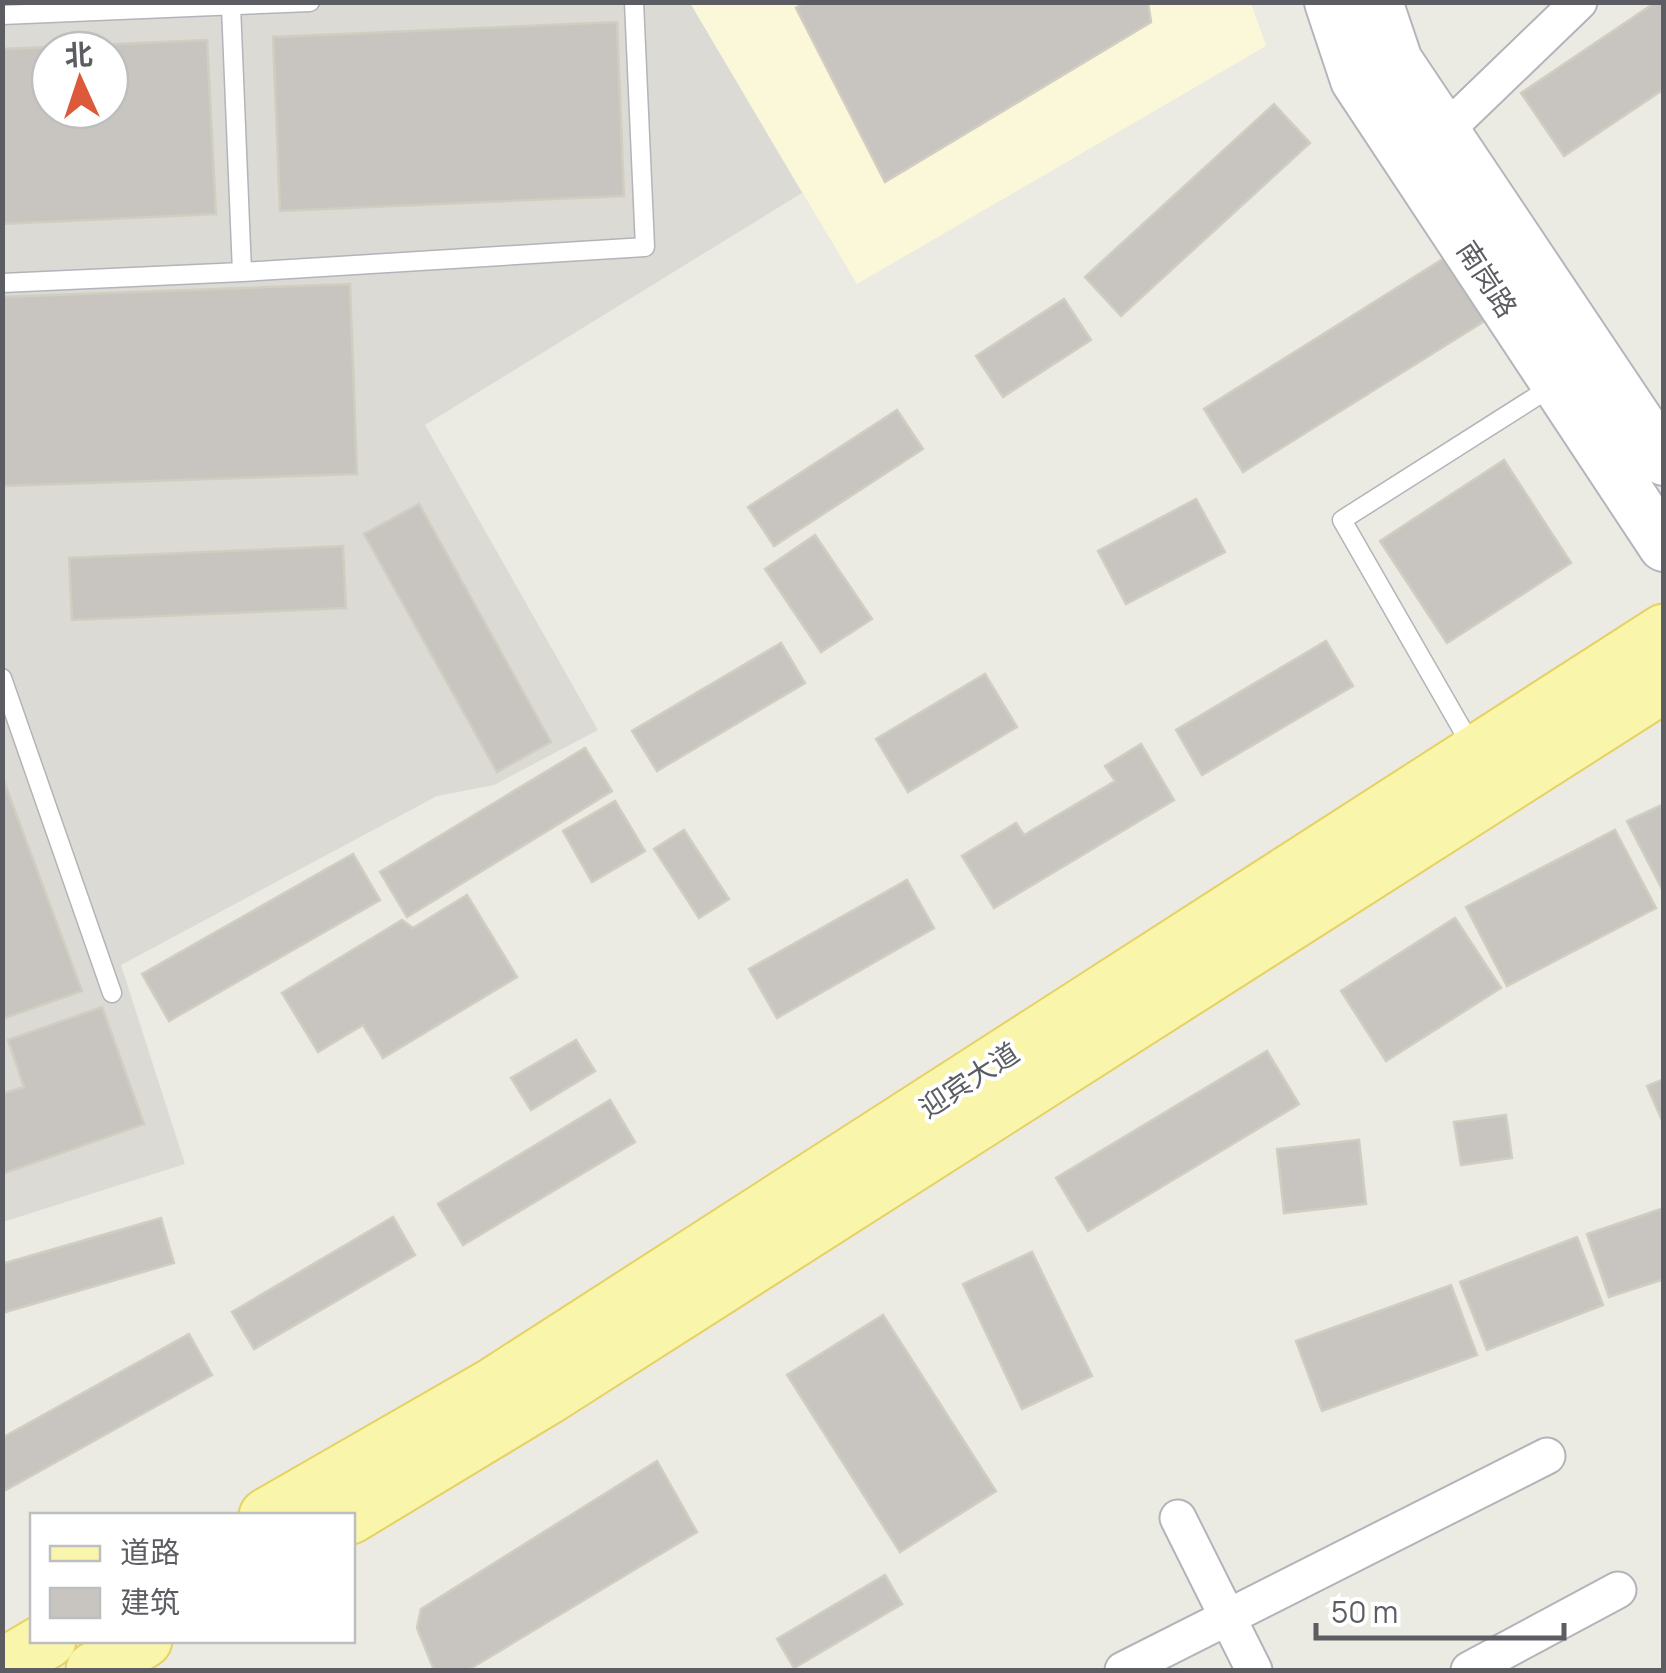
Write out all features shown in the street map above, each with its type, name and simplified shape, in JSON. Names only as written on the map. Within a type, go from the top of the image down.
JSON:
[{"type":"main road","name":"南岗路","points":[[1330,2],[1356,80],[1664,546]]},
{"type":"main road","name":"南岗路","points":[[1377,2],[1396,61],[1664,460]]},
{"type":"main road","name":"迎宾大道","points":[[272,1513],[493,1386],[1664,632]]},
{"type":"main road","name":"迎宾大道","points":[[355,1513],[550,1395],[1664,684]]},
{"type":"main road","points":[[2,1666],[43,1643]]},
{"type":"main road","points":[[94,1670],[139,1643]]},
{"type":"street","points":[[1444,132],[1579,2]]},
{"type":"street","points":[[1123,1670],[1547,1456]]},
{"type":"street","points":[[1178,1518],[1254,1670]]},
{"type":"street","points":[[1469,1670],[1618,1590]]},
{"type":"lane","points":[[2,14],[310,2]]},
{"type":"lane","points":[[2,283],[645,247],[634,2]]},
{"type":"lane","points":[[231,6],[242,272]]},
{"type":"lane","points":[[1476,753],[1342,520],[1556,384]]},
{"type":"lane","points":[[2,678],[112,993]]},
{"type":"shaded area","points":[[3,3],[690,3],[802,193],[425,425],[598,730],[494,785],[437,796],[121,965],[185,1164],[3,1222]]},
{"type":"shaded area","points":[[690,3],[1251,3],[1266,46],[857,284]]},
{"type":"building","points":[[805,2],[1148,2],[1151,22],[885,182],[796,8]]},
{"type":"building","points":[[1656,2],[1664,2],[1664,89],[1564,156],[1521,93]]},
{"type":"building","points":[[617,22],[624,196],[280,211],[273,37]]},
{"type":"building","points":[[207,40],[216,214],[2,224],[2,49],[30,48],[30,130],[130,130],[130,43]]},
{"type":"building","points":[[1274,104],[1310,143],[1121,316],[1085,277]]},
{"type":"building","points":[[1446,257],[1486,320],[1243,472],[1204,409]]},
{"type":"building","points":[[350,284],[357,474],[2,486],[2,297]]},
{"type":"building","points":[[1064,299],[1091,340],[1003,397],[976,356]]},
{"type":"building","points":[[897,410],[923,449],[774,546],[748,507]]},
{"type":"building","points":[[1504,460],[1571,563],[1447,643],[1380,541]]},
{"type":"building","points":[[1196,499],[1225,552],[1126,604],[1098,551]]},
{"type":"building","points":[[419,504],[551,742],[497,772],[364,534]]},
{"type":"building","points":[[815,535],[872,619],[821,652],[765,569]]},
{"type":"building","points":[[343,546],[346,608],[72,620],[69,558]]},
{"type":"building","points":[[1326,641],[1353,686],[1202,775],[1176,730]]},
{"type":"building","points":[[781,643],[805,683],[657,771],[632,731]]},
{"type":"building","points":[[985,674],[1017,727],[908,792],[876,739]]},
{"type":"building","points":[[1141,744],[1174,800],[994,908],[962,856],[1016,823],[1024,835],[1115,781],[1105,766]]},
{"type":"building","points":[[585,748],[612,791],[407,917],[380,872]]},
{"type":"building","points":[[2,776],[82,991],[2,1019]]},
{"type":"building","points":[[615,801],[645,851],[592,882],[563,831]]},
{"type":"building","points":[[1664,804],[1664,893],[1627,821]]},
{"type":"building","points":[[684,830],[729,899],[699,918],[654,849]]},
{"type":"building","points":[[1615,830],[1656,908],[1507,986],[1466,907]]},
{"type":"building","points":[[353,854],[380,900],[169,1021],[142,974]]},
{"type":"building","points":[[907,880],[934,928],[777,1018],[749,969]]},
{"type":"building","points":[[467,895],[517,977],[383,1058],[363,1025],[318,1052],[282,993],[402,920],[413,928]]},
{"type":"building","points":[[1455,918],[1501,988],[1386,1061],[1341,991]]},
{"type":"building","points":[[102,1007],[144,1124],[2,1174],[2,1094],[24,1087],[8,1040]]},
{"type":"building","points":[[576,1040],[595,1071],[531,1110],[511,1078]]},
{"type":"building","points":[[1267,1051],[1299,1104],[1088,1231],[1056,1178]]},
{"type":"building","points":[[1664,1079],[1664,1125],[1647,1086]]},
{"type":"building","points":[[610,1100],[635,1142],[463,1245],[438,1204]]},
{"type":"building","points":[[1506,1115],[1512,1158],[1461,1165],[1454,1122]]},
{"type":"building","points":[[1359,1140],[1366,1204],[1284,1213],[1277,1149]]},
{"type":"building","points":[[1664,1208],[1664,1279],[1609,1297],[1587,1234]]},
{"type":"building","points":[[393,1217],[415,1255],[254,1349],[232,1312]]},
{"type":"building","points":[[161,1218],[174,1263],[2,1313],[2,1264]]},
{"type":"building","points":[[1577,1237],[1603,1305],[1487,1350],[1460,1282]]},
{"type":"building","points":[[1032,1252],[1092,1376],[1022,1409],[963,1284]]},
{"type":"building","points":[[1451,1285],[1477,1355],[1322,1411],[1296,1341]]},
{"type":"building","points":[[883,1315],[996,1491],[900,1552],[787,1375]]},
{"type":"building","points":[[189,1334],[212,1375],[2,1492],[2,1438]]},
{"type":"building","points":[[657,1461],[697,1532],[468,1670],[434,1670],[417,1628],[421,1609]]},
{"type":"building","points":[[885,1575],[902,1604],[794,1668],[777,1639]]}]
